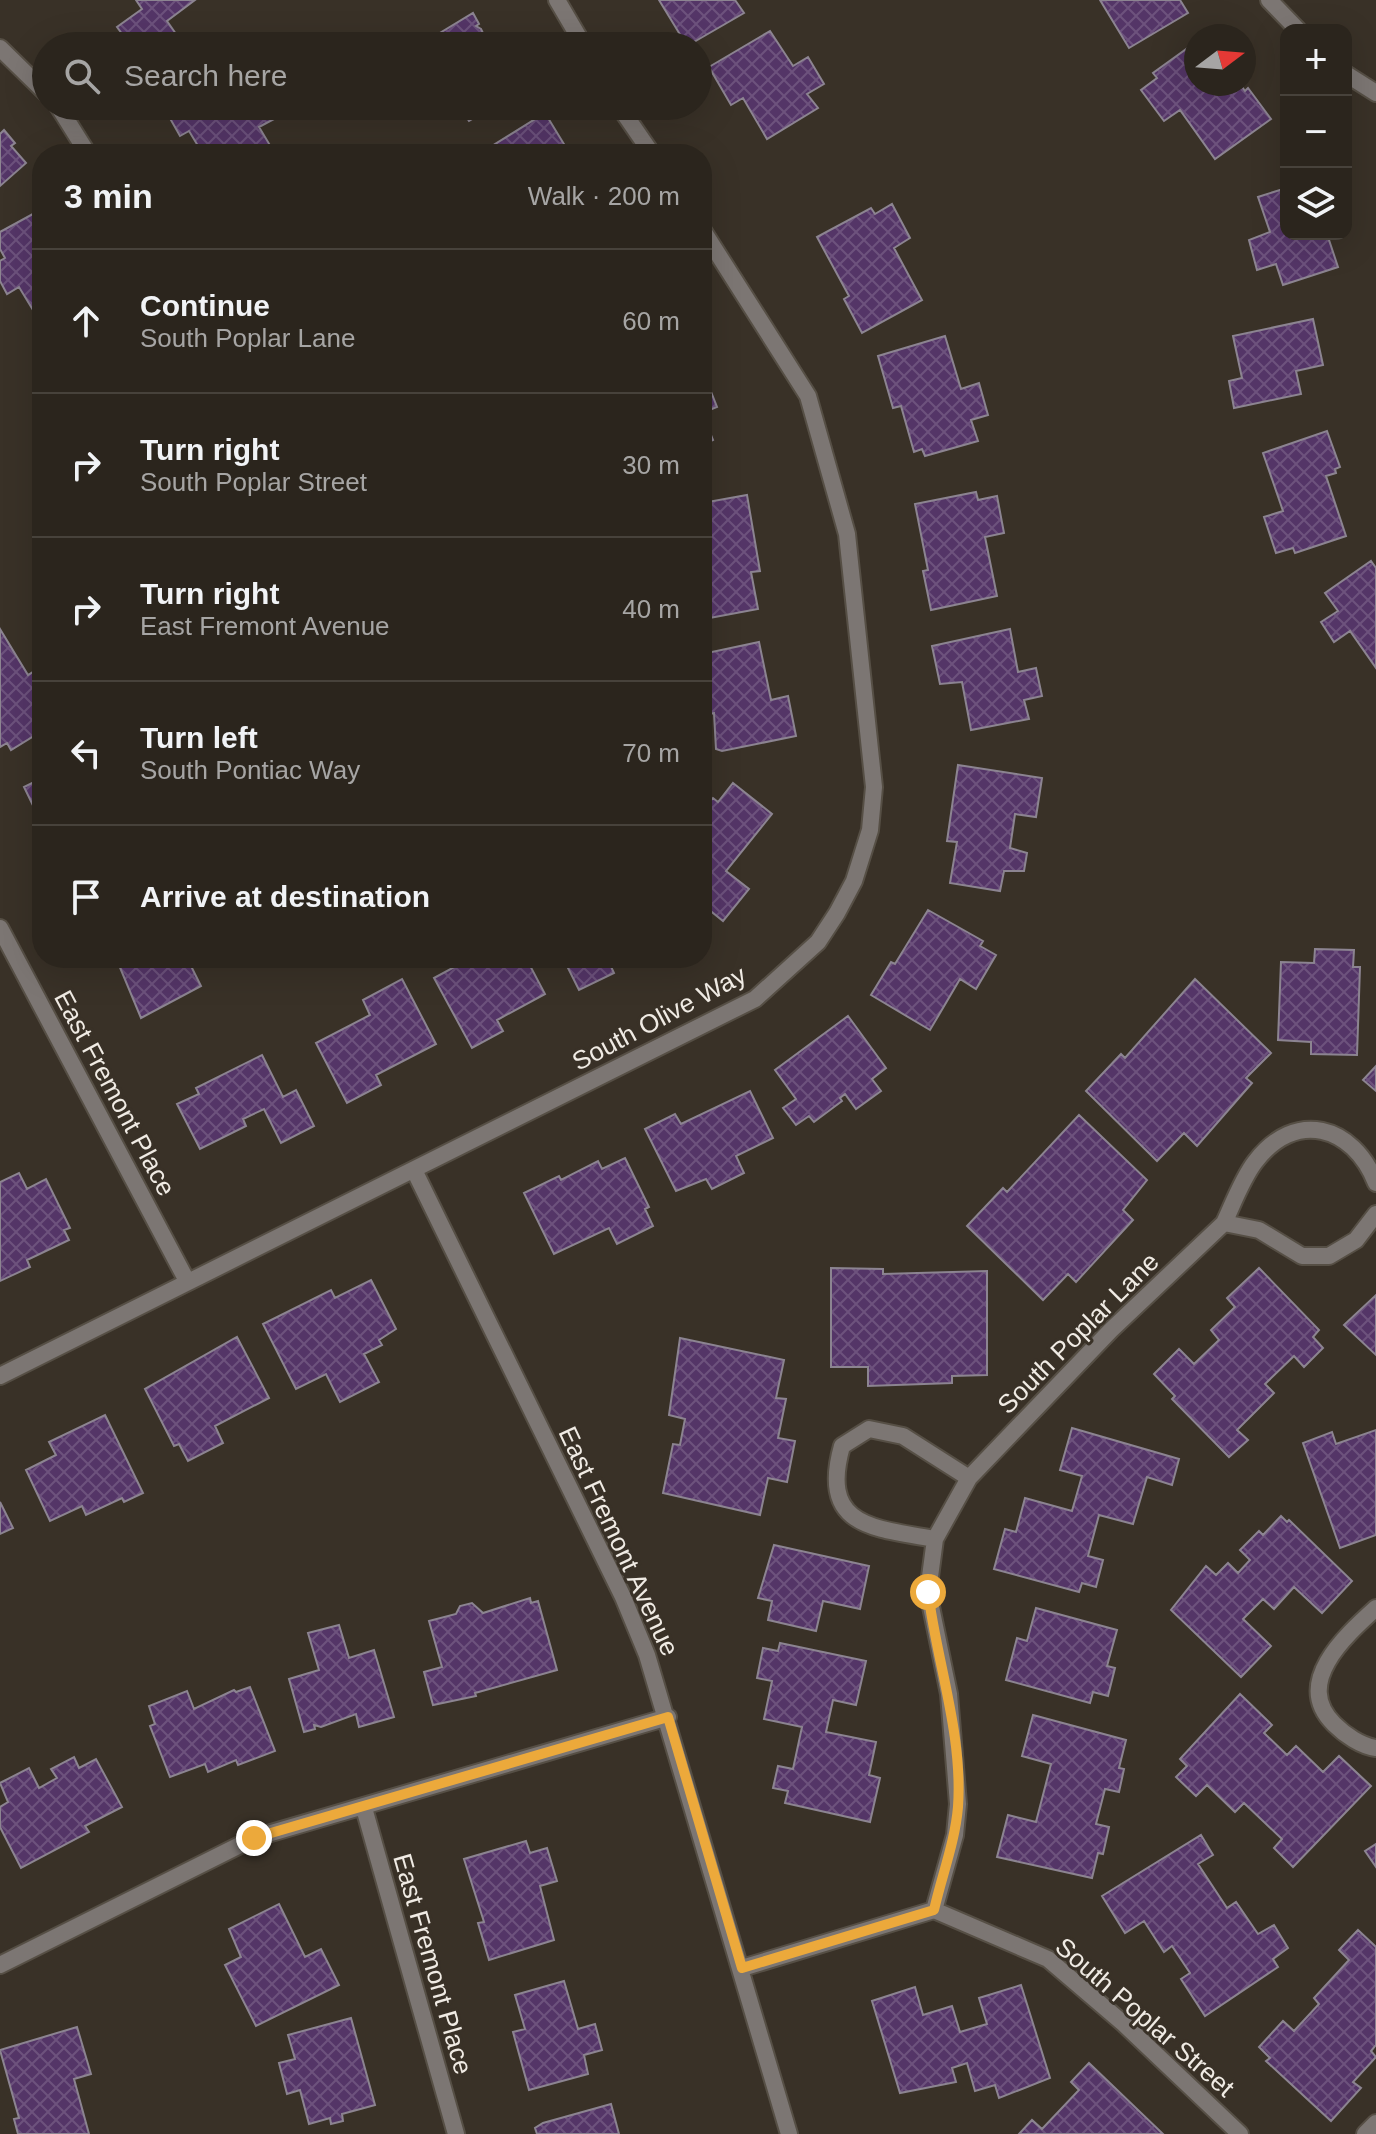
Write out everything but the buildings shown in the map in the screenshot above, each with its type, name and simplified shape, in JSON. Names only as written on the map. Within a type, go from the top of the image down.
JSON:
[{"type":"street","points":[[557,0],[576,32]]},
{"type":"street","points":[[1269,0],[1292,24]]},
{"type":"street","points":[[0,48],[32,79]]},
{"type":"street","points":[[1352,78],[1376,93]]},
{"type":"street","points":[[67,120],[82,144]]},
{"type":"street","points":[[629,120],[645,144]]},
{"type":"street","name":"South Olive Way","points":[[0,1376],[755,999],[818,942],[854,881],[870,830],[874,787],[843,519],[808,396],[712,245]]},
{"type":"street","name":"East Fremont Place","points":[[0,928],[187,1281]]},
{"type":"street","name":"South Poplar Lane","points":[[934,1910],[955,1835],[958,1804],[949,1694],[928,1592],[935,1539],[969,1478],[1111,1330],[1224,1223],[1255,1161],[1284,1137],[1311,1129],[1330,1130],[1353,1148],[1376,1183]]},
{"type":"street","name":"East Fremont Avenue","points":[[414,1170],[623,1597],[668,1717],[789,2134]]},
{"type":"street","points":[[1224,1223],[1259,1230],[1302,1256],[1329,1256],[1356,1240],[1376,1214]]},
{"type":"street","points":[[935,1539],[866,1527],[841,1505],[834,1474],[842,1446],[869,1429],[903,1436],[969,1478]]},
{"type":"street","points":[[1376,1608],[1351,1631],[1324,1667],[1317,1693],[1320,1710],[1343,1733],[1376,1748]]},
{"type":"street","points":[[0,1965],[254,1838],[668,1717]]},
{"type":"street","name":"East Fremont Place","points":[[364,1808],[456,2134]]},
{"type":"street","points":[[742,1968],[934,1910]]},
{"type":"street","name":"South Poplar Street","points":[[934,1910],[1048,1959],[1124,2024],[1240,2134]]},
{"type":"street","points":[[1365,2134],[1376,2123]]},
{"type":"route","points":[[254,1838],[668,1717],[742,1968],[934,1910],[955,1835],[958,1773],[949,1694],[933,1633],[928,1592]]}]
